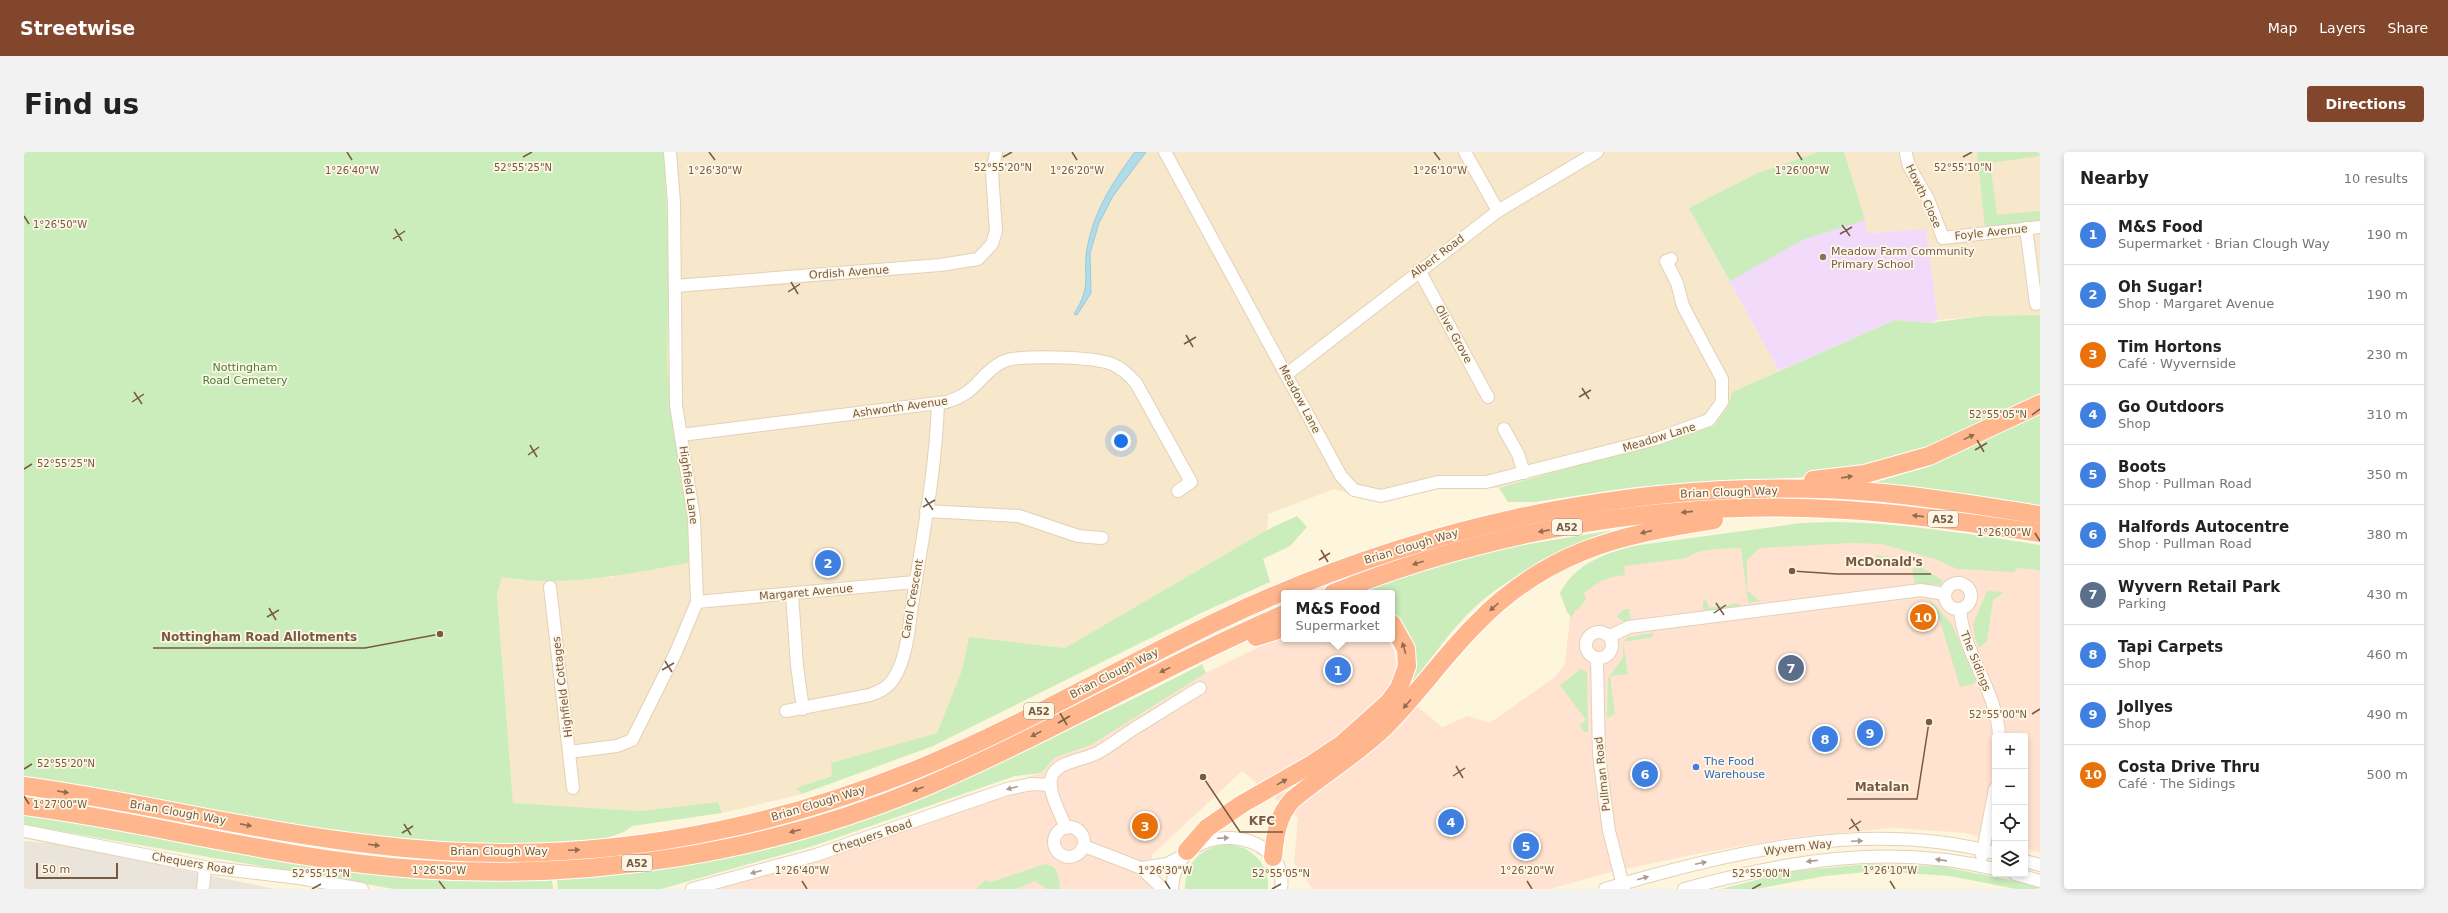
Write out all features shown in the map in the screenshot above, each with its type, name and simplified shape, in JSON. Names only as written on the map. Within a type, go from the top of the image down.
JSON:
[{"type":"highway","points":[[1738,490],[1865,474],[1902,465],[1929,456],[2040,404]]},
{"type":"highway","name":"Brian Clough Way","points":[[1287,590],[1384,553],[1442,536],[1544,513],[1664,495],[1738,490],[1885,493],[2040,516]]},
{"type":"highway","points":[[1273,857],[1278,825],[1286,807],[1292,800],[1383,729],[1404,707],[1446,656],[1476,624],[1505,597],[1544,570],[1582,551],[1618,538],[1709,521],[1810,509]]},
{"type":"highway","name":"Brian Clough Way","points":[[1342,590],[1431,559],[1544,531],[1631,517],[1699,510],[1810,509],[1920,516],[2040,534]]},
{"type":"highway","name":"Brian Clough Way","points":[[24,786],[312,837],[426,850],[497,852],[580,850],[699,834],[752,823],[805,808],[864,789],[923,766],[1056,703],[1225,618],[1281,593]]},
{"type":"highway","name":"Brian Clough Way","points":[[24,806],[277,851],[383,866],[518,872],[651,862],[748,843],[810,827],[925,787],[1281,615]]},
{"type":"highway","points":[[1187,660],[1281,629]]},
{"type":"highway","points":[[1186,853],[1197,838],[1212,825],[1342,744],[1389,702],[1399,688],[1407,666],[1406,649],[1395,629]]},
{"type":"street","name":"Highfield Lane","points":[[569,752],[630,742],[672,659],[697,602],[696,538],[682,435],[676,405],[674,380],[674,203],[670,152]]},
{"type":"street","name":"Ordish Avenue","points":[[675,286],[969,262],[982,256],[992,244],[996,231],[992,172],[996,152]]},
{"type":"street","name":"Meadow Lane","points":[[1165,152],[1287,374],[1341,476],[1354,490],[1371,495],[1393,495],[1426,484],[1451,481],[1486,482],[1648,442],[1698,426],[1709,420],[1720,407],[1724,392],[1722,379],[1683,306],[1678,284],[1666,261],[1671,258]]},
{"type":"street","points":[[1465,152],[1498,211]]},
{"type":"street","name":"Albert Road","points":[[1287,374],[1419,270],[1498,211],[1592,153]]},
{"type":"street","name":"Howth Close","points":[[1906,154],[1909,166],[1928,199],[1942,238]]},
{"type":"street","name":"Foyle Avenue","points":[[1942,238],[2040,227]]},
{"type":"street","points":[[2026,228],[2036,304]]},
{"type":"street","name":"Olive Grove","points":[[1419,270],[1488,397]]},
{"type":"street","name":"Ashworth Avenue","points":[[682,435],[938,403],[964,396],[974,389],[989,371],[1008,359],[1023,357],[1110,363],[1126,373],[1136,383],[1191,482],[1178,491]]},
{"type":"street","name":"Carol Crescent","points":[[786,711],[803,709],[870,695],[881,691],[894,679],[902,660],[915,582],[937,426],[938,403]]},
{"type":"street","points":[[1504,429],[1518,454],[1524,473]]},
{"type":"street","points":[[926,511],[1019,516],[1078,536],[1102,538]]},
{"type":"street","name":"Margaret Avenue","points":[[697,602],[915,582]]},
{"type":"street","points":[[1953,584],[1961,584],[1967,588],[1970,595],[1969,602],[1960,609],[1948,605],[1945,594],[1953,584]]},
{"type":"street","name":"Highfield Cottages","points":[[550,587],[573,788]]},
{"type":"street","points":[[1610,636],[1625,628],[1921,590],[1945,594]]},
{"type":"street","points":[[792,594],[797,666],[803,709]]},
{"type":"street","name":"The Sidings","points":[[1960,609],[1966,642],[1983,677],[1995,712],[1998,733]]},
{"type":"street","points":[[1600,631],[1610,636],[1613,644],[1611,651],[1605,657],[1597,658],[1587,650],[1588,638],[1594,633],[1600,631]]},
{"type":"street","name":"Pullman Road","points":[[1597,658],[1599,755],[1609,831],[1623,886]]},
{"type":"street","points":[[1066,828],[1051,785],[1053,773],[1060,767],[1096,753],[1119,741],[1134,729],[1200,688]]},
{"type":"street","name":"Chequers Road","points":[[692,889],[816,855],[1007,789],[1032,784],[1051,785]]},
{"type":"street","points":[[1980,865],[1989,852],[1993,805]]},
{"type":"street","points":[[1066,828],[1080,832],[1084,846],[1076,856],[1067,857],[1060,854],[1055,848],[1054,839],[1058,832],[1066,828]]},
{"type":"street","name":"Chequers Road","points":[[24,831],[205,867],[299,878],[362,889]]},
{"type":"street","points":[[1141,868],[1167,864],[1200,843],[1214,839],[1232,838],[1250,842],[1273,857],[1283,887]]},
{"type":"street","name":"Wyvern Way","points":[[1605,889],[1623,886],[1678,868],[1746,854],[1830,842],[1898,840],[1946,844],[1989,852]]},
{"type":"street","points":[[1084,846],[1141,868],[1163,889]]},
{"type":"street","points":[[1172,889],[1175,872],[1186,853]]},
{"type":"street","name":"Wyvern Way","points":[[1684,889],[1782,865],[1834,859],[1917,856],[1980,865],[1992,868]]},
{"type":"street","points":[[2028,862],[2040,865]]},
{"type":"street","points":[[203,889],[205,867]]},
{"type":"street","points":[[2026,877],[2040,881]]},
{"type":"shaded area","points":[[664,152],[1819,152],[1758,173],[1689,208],[1779,371],[1732,392],[1729,404],[1714,426],[1499,488],[1438,487],[1379,502],[1334,489],[1268,514],[1267,530],[1065,648],[969,637],[962,670],[937,733],[831,763],[833,776],[796,788],[802,794],[722,813],[718,802],[639,811],[513,803],[497,594],[502,576],[520,580],[613,577],[680,468],[667,369],[669,261]]},
{"type":"shaded area","name":"Meadow Farm Community Primary School","points":[[1819,152],[1844,152],[1868,233],[1926,229],[1938,320],[1929,323],[1895,320],[1779,371],[1689,208],[1758,173]]},
{"type":"shaded area","points":[[1844,152],[2040,152],[2040,315],[1983,316],[1938,320],[1926,229],[1868,233]]},
{"type":"shaded area","points":[[1879,540],[2040,564],[2040,853],[2028,849],[2028,733],[1992,733],[1992,840],[1966,833],[1894,828],[1794,837],[1701,853],[1615,871],[1550,889],[1313,889],[1294,863],[1298,818],[1242,771],[1152,855],[1151,889],[692,889],[856,839],[962,796],[1041,773],[1056,757],[1091,745],[1206,673],[1281,636],[1281,642],[1389,642],[1394,651],[1396,666],[1392,686],[1442,727],[1468,716],[1490,723],[1555,677],[1565,663],[1570,617],[1580,597],[1590,582],[1621,564],[1707,549]]},
{"type":"shaded area","points":[[24,841],[57,844],[275,889],[24,889]]},
{"type":"green space","name":"Nottingham Road Cemetery","points":[[24,152],[664,152],[669,261],[667,369],[689,513],[691,562],[620,575],[573,580],[525,580],[502,577],[497,594],[513,803],[639,811],[718,802],[722,813],[632,826],[624,832],[603,839],[502,845],[387,840],[24,779]]},
{"type":"green space","points":[[1819,152],[1844,152],[1865,220],[1802,240],[1730,281],[1689,208],[1758,173]]},
{"type":"green space","points":[[1977,152],[2040,152],[2040,156],[1990,163],[1997,215],[2040,211],[2040,222],[1985,228]]},
{"type":"green space","points":[[2040,315],[2040,401],[1924,454],[1808,477],[1635,487],[1534,502],[1508,502],[1499,488],[1714,426],[1729,404],[1732,392],[1895,320],[1929,323],[1983,316]]},
{"type":"green space","points":[[2040,413],[2040,509],[1862,486],[1928,467]]},
{"type":"green space","points":[[1297,516],[1307,527],[1290,546],[1263,559],[1270,582],[1203,612],[933,746],[802,794],[796,788],[832,776],[831,763],[937,733],[962,670],[969,637],[1065,648],[1267,530]]},
{"type":"green space","points":[[1834,522],[1886,524],[1963,533],[2040,545],[2040,574],[2039,570],[2017,568],[2014,572],[1957,569],[1935,559],[1881,544],[1852,543],[1760,548],[1747,560],[1747,590],[1758,600],[1766,600],[1748,603],[1741,548],[1705,550],[1692,554],[1687,558],[1624,566],[1625,575],[1613,577],[1603,581],[1584,593],[1586,599],[1578,610],[1575,610],[1572,618],[1567,612],[1560,593],[1573,575],[1590,562],[1633,546],[1801,523]]},
{"type":"green space","points":[[1609,531],[1610,534],[1540,564],[1506,583],[1491,594],[1476,606],[1458,624],[1410,686],[1415,655],[1414,646],[1407,630],[1395,616],[1395,590],[1363,590],[1402,576],[1498,549]]},
{"type":"green space","points":[[1876,555],[1903,559],[1877,562]]},
{"type":"green space","points":[[1919,566],[1942,580],[1941,585],[1915,584],[1912,569]]},
{"type":"green space","points":[[1987,591],[2004,592],[1993,600],[1987,641],[1979,648],[1975,638],[1973,624]]},
{"type":"green space","points":[[1928,598],[1952,625],[1976,681],[1973,684],[1960,687],[1940,621]]},
{"type":"green space","points":[[1706,600],[1709,608],[1739,603],[1740,606],[1709,612],[1703,609],[1703,602]]},
{"type":"green space","points":[[1625,609],[1629,609],[1631,622],[1624,622],[1616,616]]},
{"type":"green space","points":[[1653,633],[1653,637],[1623,642],[1628,637]]},
{"type":"green space","points":[[1623,642],[1628,674],[1610,676],[1615,714],[1607,718],[1608,678],[1623,658]]},
{"type":"green space","points":[[1202,664],[1206,673],[1091,745],[1056,757],[1041,773],[1015,776],[813,846],[661,889],[558,889],[557,880],[644,871],[688,864],[774,845],[858,821],[940,790],[1154,689]]},
{"type":"green space","points":[[1581,669],[1587,672],[1588,732],[1584,732],[1580,725],[1586,720],[1560,685]]},
{"type":"green space","points":[[24,815],[62,819],[271,859],[367,874],[453,881],[552,880],[553,889],[394,889],[24,825]]},
{"type":"green space","points":[[1227,844],[1244,848],[1257,858],[1266,872],[1268,889],[1185,889],[1188,871],[1197,858],[1210,848]]},
{"type":"green space","points":[[1045,864],[1054,867],[1058,874],[1060,889],[1047,889],[1035,881],[1016,889],[976,889],[986,880],[991,882]]},
{"type":"green space","points":[[1870,864],[1940,866],[2029,884],[2040,887],[2040,889],[2016,889],[1950,876],[1876,871],[1825,876],[1756,889],[1721,889],[1792,871]]},
{"type":"water","points":[[1135,152],[1146,152],[1113,196],[1099,223],[1090,253],[1091,293],[1077,315],[1074,314],[1084,294],[1086,279],[1086,254],[1095,219],[1106,195]]},
{"type":"place","name":"Meadow Farm Community Primary School","points":[[1823,257]]},
{"type":"place","name":"Oh Sugar!","points":[[828,563]]},
{"type":"place","name":"McDonald's","points":[[1792,571]]},
{"type":"place","name":"Costa Drive Thru","points":[[1923,617]]},
{"type":"place","name":"Nottingham Road Allotments","points":[[440,634]]},
{"type":"place","name":"Wyvern Retail Park","points":[[1791,668]]},
{"type":"place","name":"M&S Food","points":[[1338,670]]},
{"type":"place","name":"Matalan","points":[[1929,722]]},
{"type":"place","name":"Jollyes","points":[[1870,733]]},
{"type":"place","name":"Tapi Carpets","points":[[1825,739]]},
{"type":"place","name":"The Food Warehouse","points":[[1696,767]]},
{"type":"place","name":"Halfords Autocentre","points":[[1645,774]]},
{"type":"place","name":"KFC","points":[[1203,777]]},
{"type":"place","name":"Go Outdoors","points":[[1451,822]]},
{"type":"place","name":"Tim Hortons","points":[[1145,826]]},
{"type":"place","name":"Boots","points":[[1526,846]]}]
